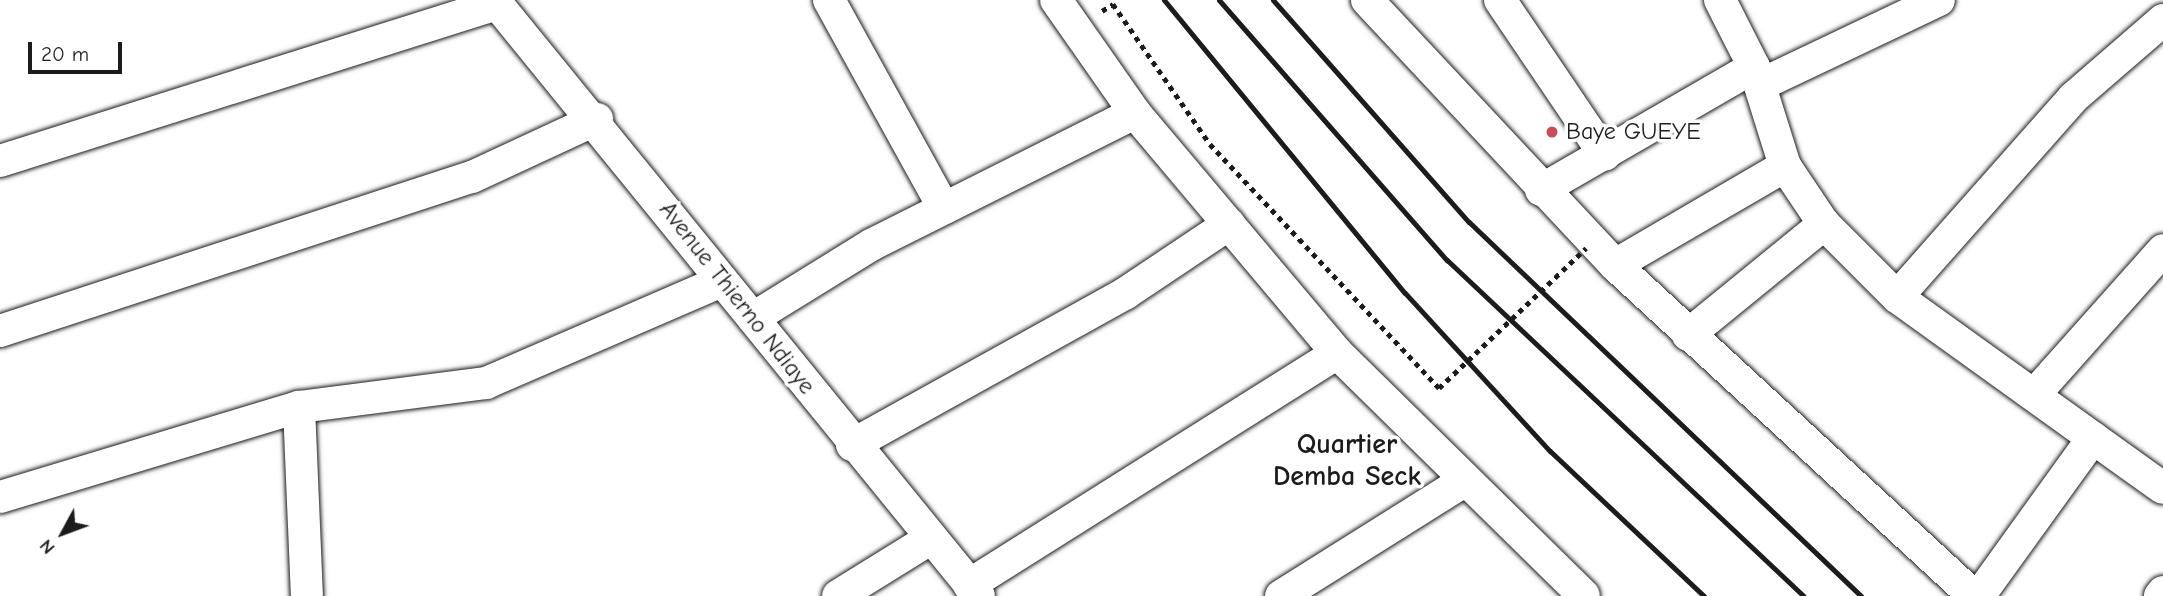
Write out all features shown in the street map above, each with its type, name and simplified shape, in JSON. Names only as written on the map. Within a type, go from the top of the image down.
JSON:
[{"type":"street","points":[[829,0],[944,208]]},
{"type":"street","points":[[1056,0],[1135,113],[1337,353],[1584,596]]},
{"type":"street","points":[[1367,0],[1541,190],[1615,265],[1688,335],[1977,596],[2093,438]]},
{"type":"street","points":[[1500,0],[1605,155]]},
{"type":"street","points":[[1720,0],[1757,76],[1785,166],[1824,224],[1897,297],[2163,488]]},
{"type":"street","points":[[1541,190],[1757,76],[1906,8],[1939,0]]},
{"type":"street","points":[[0,161],[496,2]]},
{"type":"street","name":"Avenue Thierno Ndiaye","points":[[496,2],[597,119],[852,445],[974,591]]},
{"type":"street","points":[[1897,297],[2073,98],[2163,20]]},
{"type":"street","points":[[753,318],[839,263],[1135,113]]},
{"type":"street","points":[[0,331],[472,177],[597,119]]},
{"type":"street","points":[[1615,265],[1785,166]]},
{"type":"street","points":[[852,445],[1126,293],[1229,224]]},
{"type":"street","points":[[1688,335],[1824,224]]},
{"type":"street","points":[[2034,395],[2163,250]]},
{"type":"street","points":[[0,497],[299,407],[486,383],[722,281]]},
{"type":"street","points":[[974,591],[1337,353]]},
{"type":"street","points":[[299,407],[307,596]]},
{"type":"street","points":[[1281,596],[1466,480]]},
{"type":"street","points":[[838,596],[930,539]]},
{"type":"path","points":[[1075,28],[1113,4],[1210,144],[1439,388],[1586,248]]},
{"type":"railway","points":[[1164,0],[1405,293],[1550,451],[1704,596]]},
{"type":"railway","points":[[1219,0],[1447,260],[1803,596]]},
{"type":"railway","points":[[1273,0],[1469,222],[1861,596]]},
{"type":"place","name":"Baye GUEYE","points":[[1552,132]]},
{"type":"district","name":"Quartier Demba Seck","points":[[1347,460]]}]
